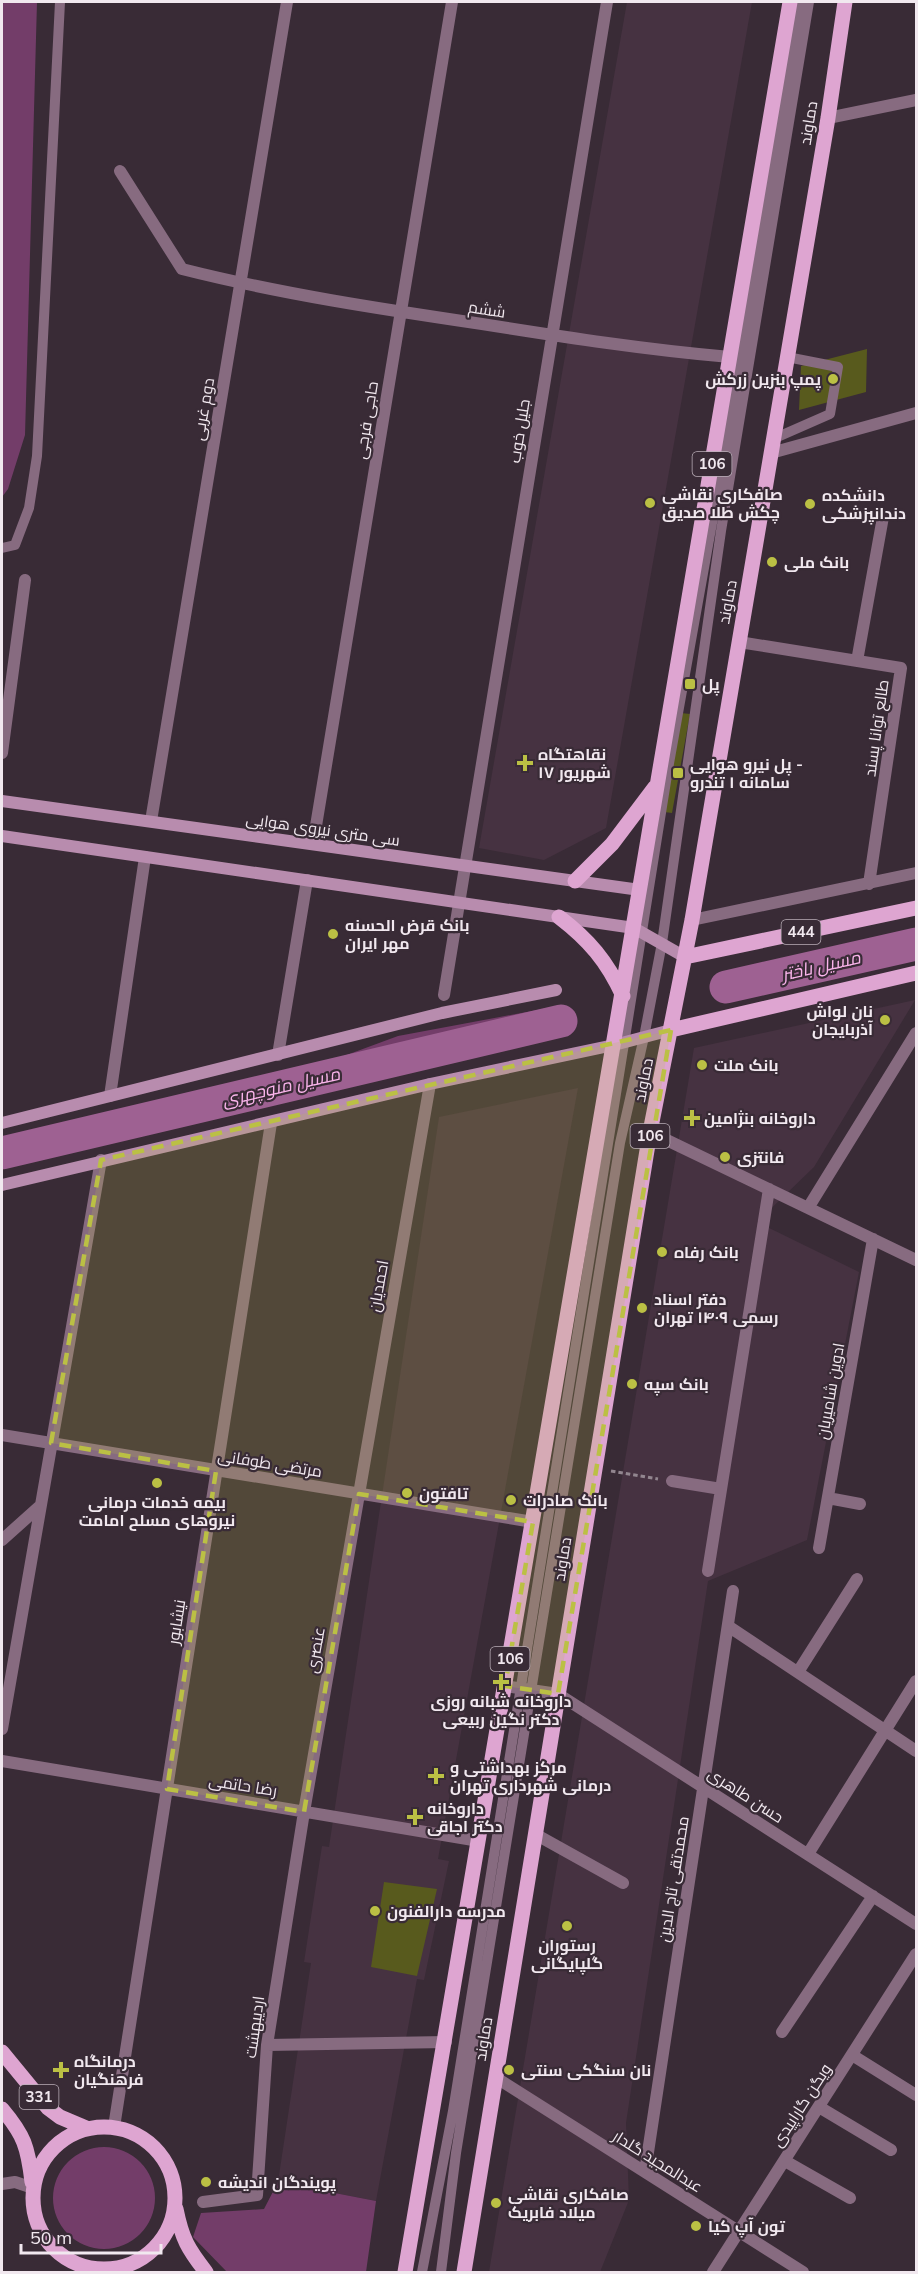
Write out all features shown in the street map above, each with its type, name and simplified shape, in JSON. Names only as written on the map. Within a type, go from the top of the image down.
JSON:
[{"type":"main road","name":"106","points":[[619,1044],[622,996],[638,930],[640,890],[790,2]]},
{"type":"main road","name":"دماوند","points":[[464,2272],[651,1132],[692,920],[828,118],[845,2]]},
{"type":"main road","points":[[575,881],[618,837],[658,782]]},
{"type":"main road","name":"سی متری نیروی هوایی","points":[[2,801],[640,890]]},
{"type":"main road","points":[[2,836],[638,930],[685,957]]},
{"type":"main road","name":"444","points":[[685,957],[916,908]]},
{"type":"main road","points":[[559,917],[582,934],[597,952],[610,970],[622,996]]},
{"type":"main road","points":[[2,1185],[430,1084],[619,1044],[916,973]]},
{"type":"main road","points":[[2,1123],[442,1013],[556,990]]},
{"type":"main road","name":"دماوند","points":[[405,2272],[533,1522],[619,1044]]},
{"type":"main road","name":"331","points":[[2,2052],[48,2108],[60,2117],[86,2128]]},
{"type":"main road","name":"331","points":[[2,2109],[23,2138],[29,2155],[33,2188]]},
{"type":"main road","points":[[176,2206],[168,2230],[153,2250],[132,2264],[102,2271],[72,2263],[54,2250],[40,2232],[33,2211],[33,2188],[39,2168],[50,2150],[67,2137],[86,2128],[114,2127],[135,2133],[154,2146],[167,2163],[175,2184],[181,2235],[206,2272]]},
{"type":"street","name":"دوم غربی","points":[[151,821],[287,2]]},
{"type":"street","name":"حاجی فرجی","points":[[313,844],[452,2]]},
{"type":"street","name":"جلیل خوب","points":[[444,994],[607,2]]},
{"type":"street","points":[[828,118],[916,99]]},
{"type":"street","name":"ششم","points":[[120,171],[182,269],[241,284],[401,312],[668,352],[730,357]]},
{"type":"street","points":[[772,446],[916,413]]},
{"type":"street","points":[[857,661],[883,518]]},
{"type":"street","points":[[2,753],[25,580]]},
{"type":"street","name":"طالع توانا پسند","points":[[739,642],[901,668],[869,884]]},
{"type":"street","points":[[110,1096],[145,857]]},
{"type":"street","points":[[692,920],[916,873]]},
{"type":"street","points":[[278,1055],[307,880]]},
{"type":"street","points":[[808,1208],[916,1033]]},
{"type":"street","name":"احمدیان","points":[[359,1494],[430,1084]]},
{"type":"street","name":"نیشابور","points":[[114,2127],[270,1123]]},
{"type":"street","points":[[651,1132],[916,1260]]},
{"type":"street","points":[[2,1729],[101,1160]]},
{"type":"street","points":[[708,1571],[769,1189]]},
{"type":"street","name":"ادوین شامیریان","points":[[819,1548],[873,1239]]},
{"type":"street","name":"مرتضی طوفانی","points":[[2,1435],[533,1522]]},
{"type":"street","points":[[672,1481],[721,1489]]},
{"type":"street","name":"عنصری","points":[[304,1812],[359,1494]]},
{"type":"street","points":[[828,1498],[860,1504]]},
{"type":"street","points":[[2,1540],[40,1506]]},
{"type":"street","points":[[798,1672],[857,1579]]},
{"type":"street","name":"محمدتقی تاج الدین","points":[[645,2172],[733,1591]]},
{"type":"street","points":[[728,1626],[916,1751]]},
{"type":"street","points":[[808,1854],[916,1681]]},
{"type":"street","points":[[506,1686],[558,1694]]},
{"type":"street","name":"حسن طاهری","points":[[558,1694],[916,1924]]},
{"type":"street","name":"رضا حاتمی","points":[[2,1761],[479,1841]]},
{"type":"street","name":"اردیبهشت","points":[[203,2202],[257,2195],[267,2045],[304,1812]]},
{"type":"street","points":[[535,1834],[623,1882]]},
{"type":"street","points":[[782,2032],[873,1896]]},
{"type":"street","name":"ویگن گاراپیدی","points":[[713,2272],[916,1954]]},
{"type":"street","points":[[267,2045],[446,2042]]},
{"type":"street","points":[[852,2055],[916,2095]]},
{"type":"street","name":"عبدالمجید گلدار","points":[[495,2077],[803,2272]]},
{"type":"street","points":[[819,2107],[891,2150]]},
{"type":"street","points":[[785,2161],[850,2198]]},
{"type":"street","points":[[2,2184],[15,2182],[33,2188]]},
{"type":"lane","points":[[2,548],[15,545],[29,508],[37,456],[60,2]]},
{"type":"lane","points":[[422,2272],[453,2112],[619,1044],[800,2]]},
{"type":"lane","points":[[441,2272],[456,2153],[616,1166],[662,943],[721,531],[809,2]]},
{"type":"lane","points":[[772,446],[830,414],[838,367],[787,357]]},
{"type":"path","points":[[595,1469],[672,1481]]},
{"type":"highlighted area","points":[[671,1030],[558,1694],[505,1686],[533,1522],[359,1494],[304,1812],[167,1789],[216,1471],[51,1443],[101,1160]]},
{"type":"shaded area","points":[[2,2],[37,2],[25,435],[8,489],[2,497]]},
{"type":"shaded area","points":[[627,2],[752,2],[606,828],[544,860],[479,848]]},
{"type":"shaded area","points":[[915,1000],[814,1167],[757,1222],[859,1272],[807,1540],[708,1581],[626,2123],[629,2200],[600,2272],[489,2272],[694,1048]]},
{"type":"shaded area","points":[[564,1005],[564,1034],[339,1088],[333,1060],[398,1036]]},
{"type":"shaded area","points":[[578,1088],[438,1859],[449,1861],[424,1980],[417,1979],[376,2201],[278,2182],[311,1963],[304,1962],[322,1846],[329,1847],[439,1117]]},
{"type":"shaded area","points":[[104,2147],[123,2151],[140,2162],[151,2179],[155,2198],[151,2217],[140,2234],[123,2245],[104,2249],[85,2245],[68,2234],[57,2217],[53,2198],[57,2179],[68,2162],[85,2151]]},
{"type":"shaded area","points":[[278,2182],[376,2201],[366,2272],[227,2272],[193,2237],[201,2213],[264,2209]]},
{"type":"building","name":"پمپ بنزین زرکش","points":[[867,349],[866,392],[799,410],[801,366]]},
{"type":"building","points":[[681,713],[690,714],[672,813],[664,812]]},
{"type":"building","points":[[384,1882],[437,1889],[417,1976],[371,1967]]},
{"type":"waterway","name":"مسیل باختر","points":[[726,987],[916,944]]},
{"type":"waterway","name":"مسیل منوچهری","points":[[2,1153],[561,1021]]},
{"type":"place","name":"پمپ بنزین زرکش","points":[[833,379]]},
{"type":"place","name":"صافکاری نقاشی چکش طلا صدیق","points":[[650,503]]},
{"type":"place","name":"دانشکده دندانپزشکی","points":[[810,504]]},
{"type":"place","name":"بانک ملی","points":[[772,562]]},
{"type":"place","name":"پل","points":[[690,684]]},
{"type":"place","name":"نقاهتگاه ۱۷ شهریور","points":[[525,763]]},
{"type":"place","name":"پل نیرو هوایی - سامانه ۱ تندرو","points":[[678,773]]},
{"type":"place","name":"بانک قرض الحسنه مهر ایران","points":[[333,934]]},
{"type":"place","name":"نان لواش آذربایجان","points":[[885,1020]]},
{"type":"place","name":"بانک ملت","points":[[702,1065]]},
{"type":"place","name":"داروخانه بنژامین","points":[[692,1118]]},
{"type":"place","name":"فانتزی","points":[[725,1157]]},
{"type":"place","name":"بانک رفاه","points":[[662,1252]]},
{"type":"place","name":"دفتر اسناد رسمی ۱۴۰۹ تهران","points":[[642,1308]]},
{"type":"place","name":"بانک سپه","points":[[632,1384]]},
{"type":"place","name":"بیمه خدمات درمانی نیروهای مسلح امامت","points":[[157,1483]]},
{"type":"place","name":"تافتون","points":[[407,1493]]},
{"type":"place","name":"بانک صادرات","points":[[511,1500]]},
{"type":"place","name":"داروخانه شبانه روزی دکتر نگین ربیعی","points":[[501,1682]]},
{"type":"place","name":"مرکز بهداشتی و درمانی شهرداری تهران","points":[[436,1776]]},
{"type":"place","name":"داروخانه دکتر اجاقی","points":[[415,1817]]},
{"type":"place","name":"مدرسه دارالفنون","points":[[375,1911]]},
{"type":"place","name":"رستوران گلپایگانی","points":[[567,1926]]},
{"type":"place","name":"درمانگاه فرهنگیان","points":[[61,2070]]},
{"type":"place","name":"نان سنگکی سنتی","points":[[509,2070]]},
{"type":"place","name":"پویندگان اندیشه","points":[[206,2182]]},
{"type":"place","name":"صافکاری نقاشی میلاد فابریک","points":[[496,2203]]},
{"type":"place","name":"تون آپ کیا","points":[[696,2226]]}]
